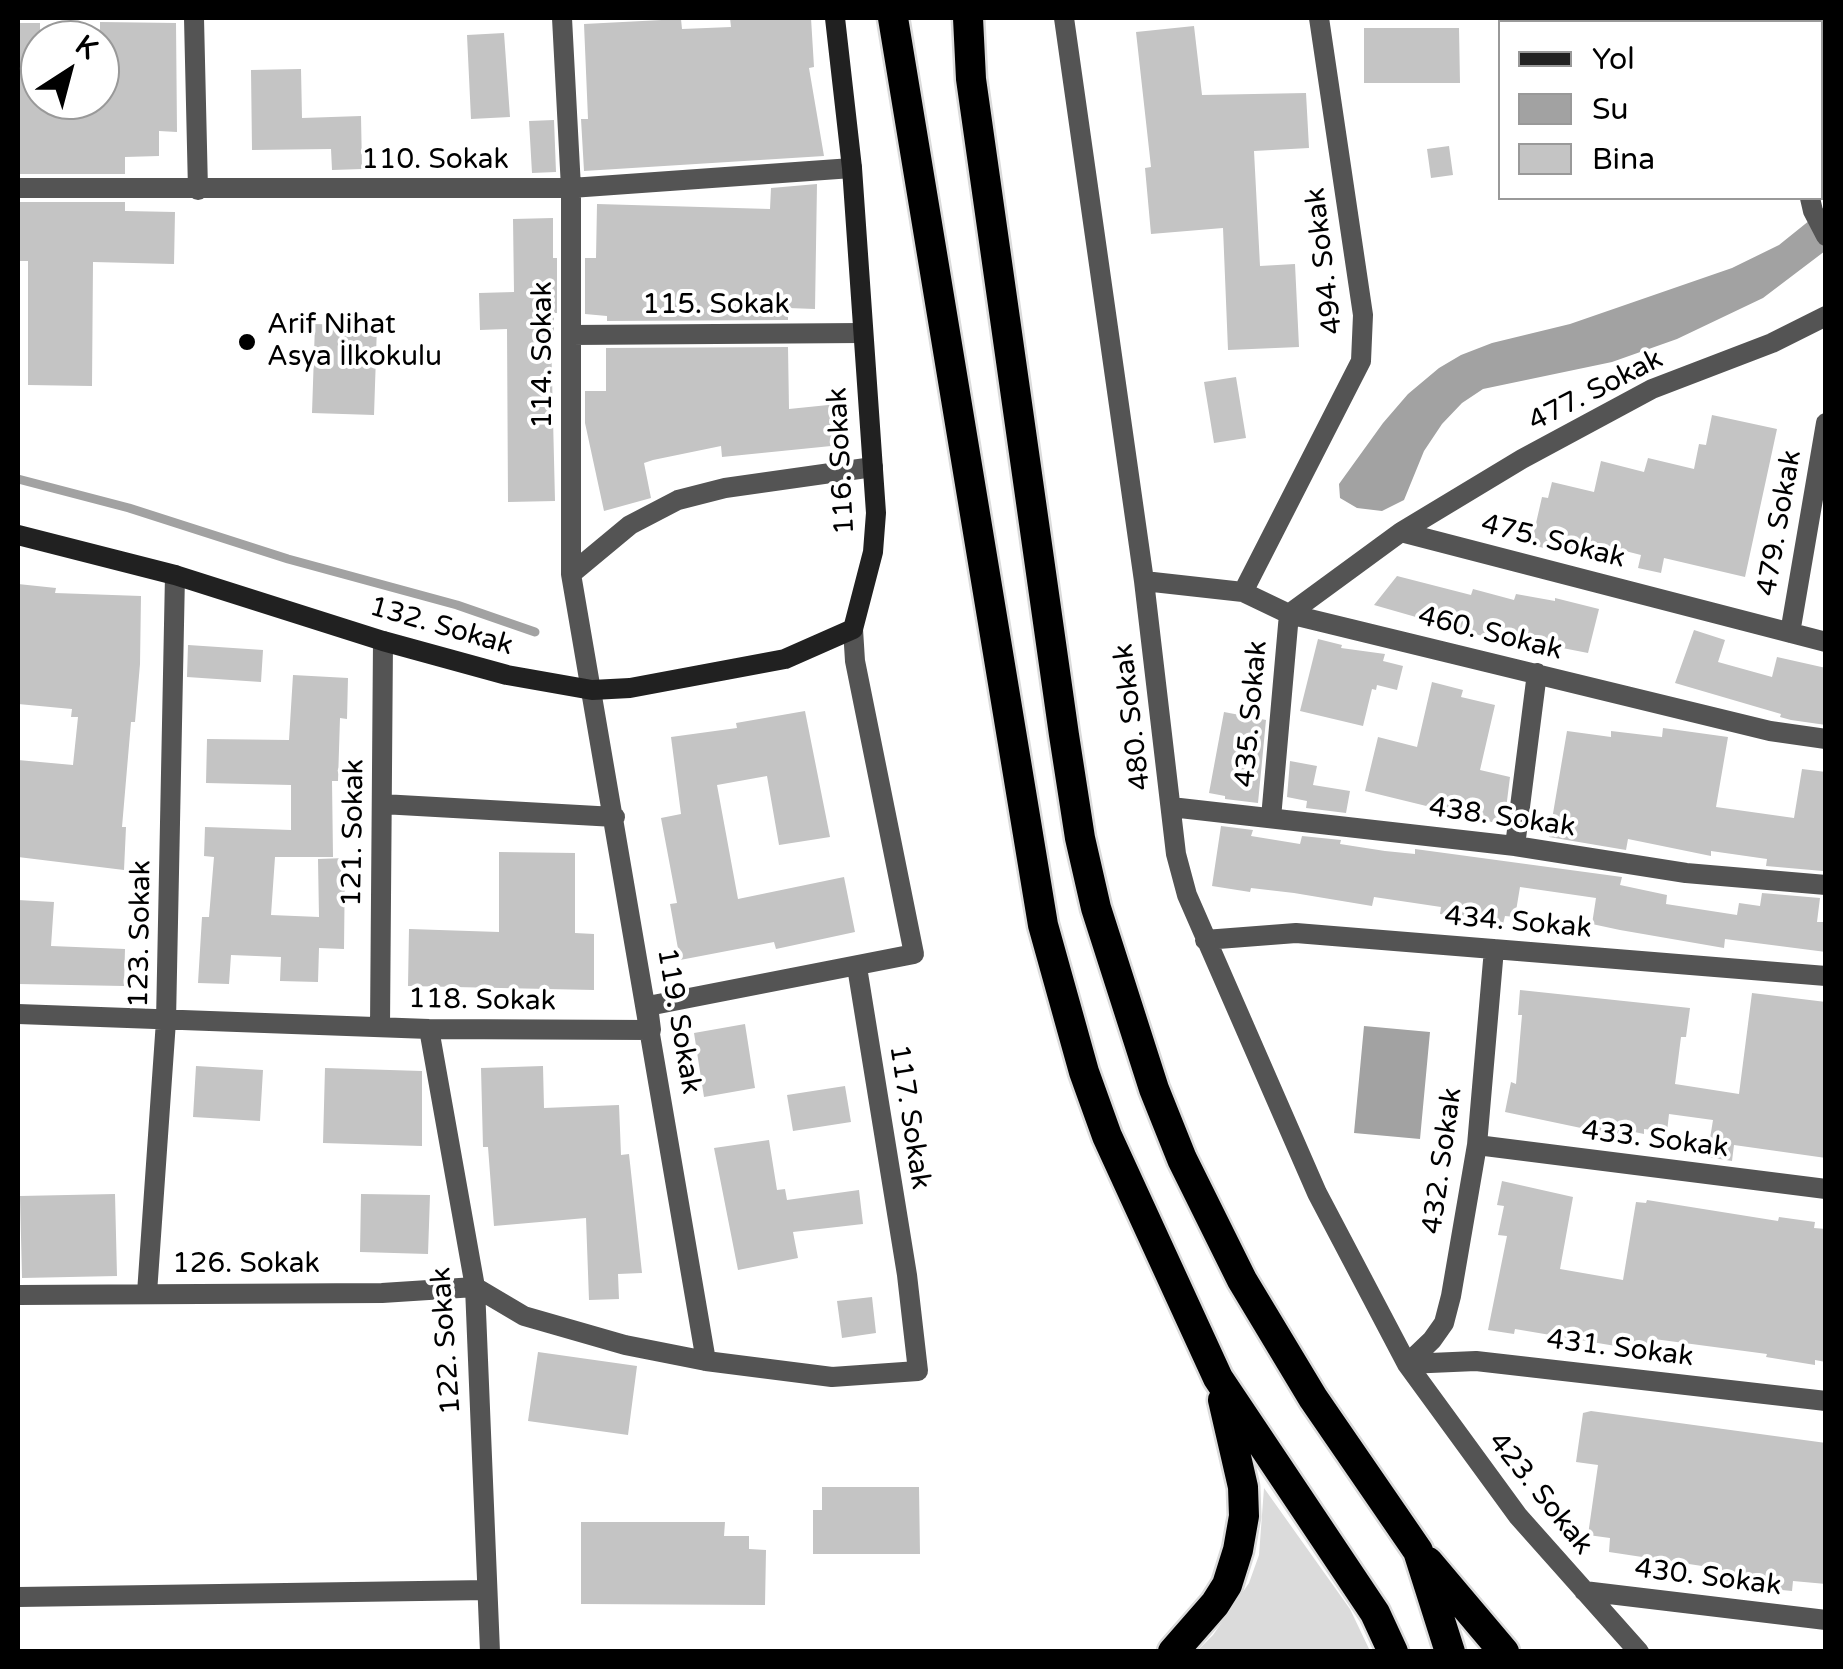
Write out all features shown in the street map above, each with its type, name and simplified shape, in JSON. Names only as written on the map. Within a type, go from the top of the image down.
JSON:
[{"type":"highway","points":[[893,18],[1043,925],[1084,1072],[1107,1136],[1218,1378],[1375,1612],[1393,1652]]},
{"type":"highway","points":[[968,18],[971,79],[1080,838],[1096,908],[1154,1088],[1182,1159],[1242,1280],[1313,1398],[1418,1551],[1504,1652]]},
{"type":"highway","points":[[1173,1652],[1194,1631],[1227,1585],[1244,1516],[1241,1470],[1218,1378]]},
{"type":"highway","points":[[1418,1551],[1450,1652]]},
{"type":"main road","name":"116. Sokak","points":[[835,18],[852,168],[876,513],[872,552],[854,630]]},
{"type":"main road","name":"132. Sokak","points":[[18,534],[175,575],[383,641],[526,679],[592,690],[630,688],[785,659],[854,630]]},
{"type":"street","points":[[194,18],[198,190]]},
{"type":"street","name":"114. Sokak","points":[[562,18],[570,188],[572,574],[592,690]]},
{"type":"street","name":"480. Sokak","points":[[1064,18],[1144,580],[1176,854],[1187,896],[1317,1192],[1407,1364]]},
{"type":"street","name":"494. Sokak","points":[[1243,592],[1362,361],[1363,315],[1319,18]]},
{"type":"street","name":"110. Sokak","points":[[18,188],[570,188],[852,168]]},
{"type":"street","points":[[1812,204],[1826,236]]},
{"type":"street","name":"477. Sokak","points":[[1400,532],[1522,459],[1652,389],[1772,343],[1826,316]]},
{"type":"street","name":"115. Sokak","points":[[571,335],[862,333]]},
{"type":"street","name":"479. Sokak","points":[[1790,633],[1826,423]]},
{"type":"street","points":[[572,574],[630,524],[678,500],[725,488],[873,467]]},
{"type":"street","points":[[1289,614],[1400,532]]},
{"type":"street","name":"475. Sokak","points":[[1400,532],[1826,642]]},
{"type":"street","name":"123. Sokak","points":[[148,1293],[166,1020],[175,575]]},
{"type":"street","name":"460. Sokak","points":[[1144,580],[1243,592],[1289,614],[1770,731],[1826,739]]},
{"type":"street","name":"435. Sokak","points":[[1271,818],[1289,614]]},
{"type":"street","name":"116. Sokak","points":[[854,630],[857,674],[914,954],[858,967]]},
{"type":"street","name":"121. Sokak","points":[[380,1026],[383,641]]},
{"type":"street","points":[[1515,846],[1537,673]]},
{"type":"street","name":"119. Sokak","points":[[592,690],[706,1361]]},
{"type":"street","points":[[382,804],[615,817]]},
{"type":"street","name":"438. Sokak","points":[[1172,807],[1515,846],[1686,874],[1826,885]]},
{"type":"street","name":"434. Sokak","points":[[1206,940],[1296,934],[1826,976]]},
{"type":"street","name":"432. Sokak","points":[[1407,1364],[1444,1322],[1477,1145],[1494,949]]},
{"type":"street","points":[[648,1006],[858,967]]},
{"type":"street","name":"117. Sokak","points":[[706,1361],[832,1377],[918,1370],[907,1275],[858,967]]},
{"type":"street","name":"118. Sokak","points":[[18,1014],[429,1029],[651,1030],[648,1006]]},
{"type":"street","name":"122. Sokak","points":[[429,1029],[474,1286],[490,1652]]},
{"type":"street","name":"433. Sokak","points":[[1477,1145],[1826,1189]]},
{"type":"street","points":[[474,1286],[524,1316],[625,1345],[706,1361]]},
{"type":"street","name":"126. Sokak","points":[[18,1295],[382,1293],[474,1286]]},
{"type":"street","name":"431. Sokak","points":[[1407,1364],[1476,1361],[1826,1401]]},
{"type":"street","name":"423. Sokak","points":[[1407,1364],[1518,1516],[1640,1652]]},
{"type":"street","points":[[18,1597],[487,1590]]},
{"type":"street","name":"430. Sokak","points":[[1584,1591],[1826,1620]]},
{"type":"shaded area","points":[[1264,1488],[1350,1609],[1370,1651],[1197,1651],[1249,1583],[1259,1555]]},
{"type":"water","points":[[1825,208],[1825,251],[1763,298],[1677,339],[1612,362],[1483,389],[1442,424],[1424,451],[1404,500],[1382,511],[1357,508],[1340,498],[1339,484],[1383,423],[1408,394],[1439,368],[1492,343],[1570,324],[1732,268],[1779,245]]},
{"type":"water","points":[[1364,1026],[1430,1032],[1420,1139],[1354,1133]]},
{"type":"building","points":[[730,18],[811,18],[814,67],[809,68],[824,156],[584,171],[581,119],[588,119],[584,24],[681,19],[682,29],[731,27]]},
{"type":"building","points":[[120,22],[176,23],[177,132],[159,131],[159,156],[125,157],[125,174],[18,174],[18,23],[20,120],[120,120]]},
{"type":"building","points":[[1194,26],[1202,95],[1306,93],[1309,148],[1254,151],[1260,266],[1295,264],[1299,347],[1228,350],[1223,228],[1151,234],[1145,168],[1151,167],[1136,32]]},
{"type":"building","points":[[1364,28],[1459,28],[1460,83],[1364,83]]},
{"type":"building","points":[[504,33],[510,117],[471,119],[467,35]]},
{"type":"building","points":[[301,69],[302,118],[361,116],[362,169],[332,170],[331,149],[252,150],[251,70]]},
{"type":"building","points":[[554,120],[556,172],[532,173],[529,121]]},
{"type":"building","points":[[1449,146],[1453,175],[1431,178],[1427,149]]},
{"type":"building","points":[[817,184],[815,309],[788,308],[788,320],[607,321],[607,316],[585,314],[585,258],[596,258],[597,204],[770,209],[771,188]]},
{"type":"building","points":[[18,202],[125,202],[125,211],[175,212],[174,264],[93,262],[92,386],[28,385],[28,261],[18,261]]},
{"type":"building","points":[[553,218],[553,258],[557,258],[557,313],[551,335],[555,501],[508,502],[507,329],[480,330],[479,293],[514,292],[513,219]]},
{"type":"building","points":[[315,324],[377,326],[374,415],[312,413]]},
{"type":"building","points":[[788,347],[789,409],[838,404],[841,445],[722,457],[721,446],[653,460],[644,463],[651,498],[604,511],[585,423],[585,391],[606,391],[606,348]]},
{"type":"building","points":[[1236,377],[1246,438],[1214,443],[1204,382]]},
{"type":"building","points":[[1712,415],[1777,429],[1745,577],[1664,558],[1661,573],[1638,568],[1641,555],[1578,539],[1574,555],[1531,545],[1542,497],[1548,498],[1552,482],[1594,492],[1601,461],[1644,472],[1648,458],[1694,469],[1699,444],[1706,445]]},
{"type":"building","points":[[1397,576],[1471,595],[1473,589],[1514,600],[1516,594],[1555,598],[1599,609],[1588,653],[1547,645],[1545,654],[1374,605]]},
{"type":"building","points":[[18,584],[56,588],[55,593],[141,596],[140,664],[122,827],[126,827],[124,870],[18,857],[18,760],[73,765],[78,717],[71,717],[72,709],[18,704]]},
{"type":"building","points":[[1694,630],[1725,640],[1718,662],[1772,677],[1777,657],[1826,668],[1826,725],[1780,717],[1781,714],[1675,683]]},
{"type":"building","points":[[1318,639],[1342,645],[1341,648],[1385,654],[1383,661],[1403,666],[1397,690],[1377,685],[1376,690],[1372,689],[1363,726],[1300,711]]},
{"type":"building","points":[[188,645],[263,650],[261,682],[187,677]]},
{"type":"building","points":[[293,675],[348,678],[347,719],[340,718],[338,781],[332,781],[333,857],[275,857],[271,915],[319,917],[318,859],[345,858],[344,949],[319,948],[318,982],[280,981],[281,957],[231,955],[229,984],[198,983],[202,917],[209,917],[214,857],[204,856],[205,827],[291,830],[291,785],[206,783],[207,739],[289,740]]},
{"type":"building","points":[[1432,682],[1463,690],[1461,697],[1495,705],[1480,770],[1510,777],[1504,825],[1365,791],[1378,737],[1417,747]]},
{"type":"building","points":[[805,711],[830,837],[779,845],[767,776],[717,785],[738,899],[844,877],[855,932],[776,949],[774,942],[680,960],[670,904],[677,903],[661,818],[681,814],[671,737],[737,728],[736,723]]},
{"type":"building","points":[[1224,712],[1266,720],[1258,803],[1209,793]]},
{"type":"building","points":[[1663,728],[1728,737],[1716,807],[1794,818],[1802,769],[1826,772],[1823,871],[1766,866],[1767,859],[1711,851],[1711,856],[1628,839],[1626,850],[1549,837],[1567,731],[1611,737],[1611,731],[1662,737]]},
{"type":"building","points":[[1290,761],[1317,766],[1313,785],[1350,791],[1346,813],[1306,808],[1307,801],[1287,797]]},
{"type":"building","points":[[1221,826],[1253,830],[1251,836],[1300,844],[1302,836],[1385,851],[1415,854],[1415,849],[1622,877],[1620,885],[1667,895],[1666,904],[1737,915],[1739,903],[1760,906],[1762,893],[1820,898],[1817,922],[1826,922],[1826,952],[1725,939],[1724,948],[1620,930],[1592,924],[1596,898],[1520,887],[1515,917],[1505,916],[1503,924],[1440,914],[1441,907],[1374,897],[1372,906],[1294,893],[1212,886]]},
{"type":"building","points":[[499,852],[575,853],[575,933],[594,934],[594,990],[408,986],[409,929],[499,932]]},
{"type":"building","points":[[18,900],[54,902],[51,946],[125,949],[124,986],[18,984]]},
{"type":"building","points":[[1520,990],[1690,1008],[1686,1037],[1681,1037],[1675,1084],[1739,1094],[1752,993],[1826,1002],[1826,1158],[1734,1145],[1732,1161],[1707,1157],[1713,1120],[1669,1114],[1667,1132],[1630,1131],[1628,1145],[1599,1140],[1600,1132],[1505,1112],[1511,1082],[1516,1084],[1522,1015],[1518,1015]]},
{"type":"building","points":[[745,1024],[755,1088],[704,1097],[694,1033]]},
{"type":"building","points":[[196,1066],[263,1070],[260,1121],[193,1117]]},
{"type":"building","points":[[543,1066],[544,1108],[619,1105],[621,1155],[629,1154],[642,1273],[618,1274],[619,1299],[589,1300],[586,1218],[494,1226],[488,1147],[483,1147],[481,1068]]},
{"type":"building","points":[[325,1068],[422,1071],[422,1146],[323,1143]]},
{"type":"building","points":[[845,1086],[851,1122],[793,1131],[787,1095]]},
{"type":"building","points":[[769,1140],[777,1190],[785,1189],[787,1200],[859,1190],[863,1224],[793,1232],[798,1258],[738,1270],[714,1148]]},
{"type":"building","points":[[1502,1181],[1573,1197],[1560,1269],[1623,1280],[1636,1202],[1647,1200],[1778,1221],[1779,1217],[1815,1222],[1814,1228],[1826,1229],[1826,1362],[1815,1360],[1815,1365],[1766,1357],[1767,1354],[1654,1339],[1651,1352],[1515,1329],[1514,1334],[1488,1330],[1507,1236],[1498,1235],[1504,1206],[1497,1205]]},
{"type":"building","points":[[115,1194],[117,1276],[22,1278],[20,1196]]},
{"type":"building","points":[[361,1194],[430,1195],[428,1254],[360,1252]]},
{"type":"building","points":[[872,1297],[876,1333],[842,1338],[837,1301]]},
{"type":"building","points":[[538,1352],[637,1366],[628,1435],[528,1421]]},
{"type":"building","points":[[1583,1413],[1826,1443],[1826,1584],[1793,1581],[1792,1591],[1721,1584],[1722,1569],[1609,1552],[1610,1538],[1588,1535],[1598,1465],[1576,1462]]},
{"type":"building","points":[[822,1487],[919,1487],[920,1554],[813,1554],[813,1510],[822,1510]]},
{"type":"building","points":[[581,1522],[725,1522],[724,1536],[749,1536],[749,1549],[766,1550],[765,1605],[581,1604]]},
{"type":"waterway","points":[[18,479],[457,605],[535,632]]},
{"type":"place","name":"Arif Nihat Asya İlkokulu","points":[[247,342]]}]
